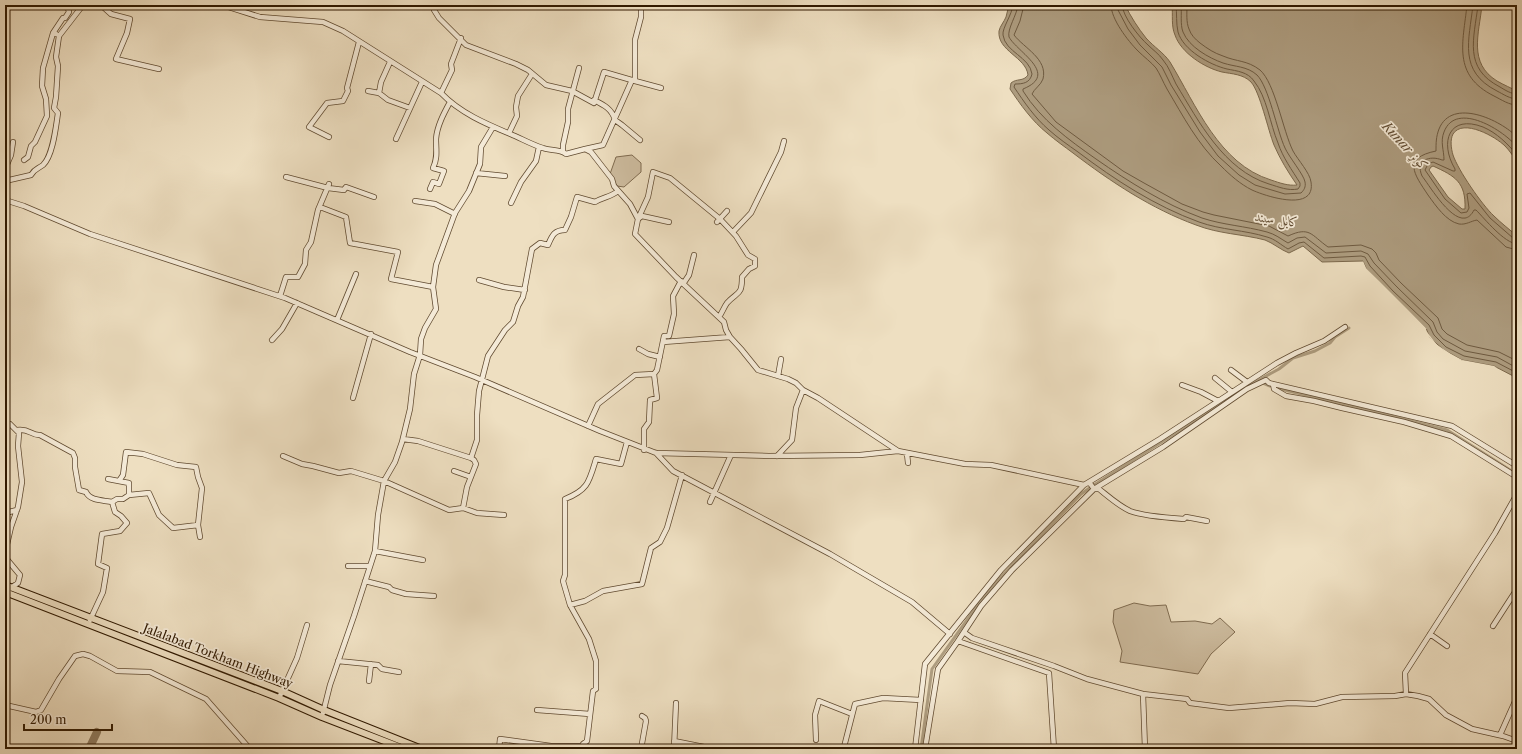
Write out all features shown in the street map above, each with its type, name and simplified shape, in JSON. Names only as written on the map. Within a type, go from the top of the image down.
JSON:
[{"type":"highway","name":"Jalalabad Torkham Highway","points":[[7,589],[280,694],[323,714],[422,749]]},
{"type":"highway","points":[[323,714],[405,749]]},
{"type":"street","points":[[24,160],[28,156],[31,146],[35,142],[47,116],[46,99],[42,86],[43,68],[54,33],[63,18],[66,18],[69,12],[67,5]]},
{"type":"street","points":[[5,181],[31,175],[35,169],[44,164],[54,144],[58,113],[54,108],[58,66],[56,57],[59,36],[83,5]]},
{"type":"street","points":[[101,5],[111,14],[130,19],[116,58],[159,68]]},
{"type":"street","points":[[222,5],[260,17],[323,22],[343,31],[441,93],[450,102],[466,113],[508,134],[539,147],[566,154],[603,145],[615,115],[633,80],[635,40],[641,17],[641,5]]},
{"type":"street","points":[[436,5],[434,10],[439,18],[459,38],[461,38],[466,45],[516,64],[528,70],[546,85],[572,91],[594,103],[604,72],[661,88]]},
{"type":"street","points":[[54,33],[59,36]]},
{"type":"street","points":[[441,93],[452,70],[451,64],[461,38]]},
{"type":"street","points":[[329,137],[309,127],[327,103],[343,101],[348,90],[347,88],[359,42]]},
{"type":"street","points":[[379,93],[381,82],[390,62]]},
{"type":"street","points":[[563,152],[568,122],[568,109],[579,68]]},
{"type":"street","points":[[508,134],[517,116],[516,107],[518,96],[532,74]]},
{"type":"street","points":[[396,139],[422,82]]},
{"type":"street","points":[[368,91],[379,93],[388,100],[410,108]]},
{"type":"street","points":[[594,100],[608,108],[613,115],[614,120],[640,140]]},
{"type":"street","points":[[430,189],[433,182],[438,184],[444,171],[433,168],[436,160],[436,138],[444,112],[450,102]]},
{"type":"street","points":[[323,714],[330,685],[375,550],[378,515],[384,481],[395,462],[403,439],[410,409],[414,374],[420,355],[421,339],[425,328],[436,309],[433,287],[436,265],[455,214],[469,191],[480,164],[481,147],[493,127]]},
{"type":"street","points":[[733,232],[751,213],[781,152],[784,141]]},
{"type":"street","points":[[5,169],[13,142]]},
{"type":"street","points":[[511,203],[521,182],[536,161],[539,147]]},
{"type":"street","points":[[585,149],[596,157],[612,179],[614,186],[630,204],[638,219]]},
{"type":"street","points":[[719,317],[727,303],[739,293],[742,287],[742,277],[749,269],[755,266],[755,259],[748,255],[733,232],[670,178],[654,172],[648,197],[638,219],[635,234],[682,283],[724,322],[730,337],[758,370],[796,383],[803,390],[818,398],[898,451],[907,454],[965,464],[991,466],[1086,483],[1094,489],[1099,489],[1114,501],[1131,511],[1174,518],[1184,519],[1186,517],[1207,521]]},
{"type":"street","points":[[476,173],[504,176]]},
{"type":"street","points":[[286,177],[344,190],[346,187],[374,197]]},
{"type":"street","points":[[280,296],[286,277],[298,277],[305,264],[306,250],[311,242],[318,210],[328,186]]},
{"type":"street","points":[[471,458],[477,440],[476,415],[488,356],[505,330],[513,322],[525,290],[532,249],[540,243],[548,245],[552,235],[558,230],[564,230],[571,217],[578,197],[595,202],[604,197],[613,196],[618,191]]},
{"type":"street","points":[[5,200],[24,206],[90,234],[298,303],[644,450],[656,453],[777,456],[860,455],[898,451]]},
{"type":"street","points":[[415,201],[435,204],[455,214]]},
{"type":"street","points":[[320,207],[346,217],[350,243],[398,252],[390,279],[433,287]]},
{"type":"street","points":[[719,221],[727,211]]},
{"type":"street","points":[[638,219],[642,216],[669,222]]},
{"type":"street","points":[[644,450],[644,429],[649,422],[650,400],[657,398],[654,374],[657,370],[664,336],[669,336],[674,314],[673,296],[688,275],[694,255]]},
{"type":"street","points":[[337,320],[356,274]]},
{"type":"street","points":[[479,280],[504,287],[525,290]]},
{"type":"street","points":[[272,340],[282,329],[298,303]]},
{"type":"street","points":[[915,749],[924,664],[1001,570],[1086,483],[1160,439],[1277,363],[1324,341],[1345,327]]},
{"type":"street","points":[[353,398],[371,334]]},
{"type":"street","points":[[663,342],[730,337]]},
{"type":"street","points":[[639,349],[648,354],[660,357]]},
{"type":"street","points":[[778,376],[781,359]]},
{"type":"street","points":[[1231,370],[1247,382]]},
{"type":"street","points":[[588,426],[598,404],[635,375],[654,374]]},
{"type":"street","points":[[1215,378],[1232,392]]},
{"type":"street","points":[[925,749],[938,669],[965,633],[981,606],[1012,570],[1094,489],[1163,447],[1247,389],[1266,380],[1273,384],[1452,426],[1517,466]]},
{"type":"street","points":[[1273,384],[1274,389],[1286,396],[1404,422],[1451,436],[1517,477]]},
{"type":"street","points":[[1182,385],[1201,392],[1218,401]]},
{"type":"street","points":[[777,456],[792,440],[796,408],[803,390]]},
{"type":"street","points":[[5,423],[10,424],[19,433],[18,446],[22,482],[17,510],[11,527],[5,553]]},
{"type":"street","points":[[17,430],[23,428],[36,435],[40,435],[73,453],[75,458],[74,467],[79,490],[86,492],[88,496],[94,499],[112,502],[118,499],[123,499],[129,495],[149,493],[159,515],[173,528],[198,525]]},
{"type":"street","points":[[403,439],[418,441],[474,460],[476,464],[463,508]]},
{"type":"street","points":[[499,749],[500,740],[551,747],[581,747],[587,741],[593,691],[596,689],[596,661],[590,639],[570,605],[563,581],[565,575],[565,499],[577,494],[588,483],[596,459],[621,464],[627,442]]},
{"type":"street","points":[[119,481],[123,475],[126,452],[143,454],[178,465],[196,467],[202,488],[198,525],[200,537]]},
{"type":"street","points":[[656,453],[672,470],[830,554],[912,602],[950,634]]},
{"type":"street","points":[[907,454],[908,463]]},
{"type":"street","points":[[710,502],[731,455]]},
{"type":"street","points":[[283,456],[302,464],[339,473],[351,471],[384,481],[449,510],[463,508],[477,512],[504,515]]},
{"type":"street","points":[[454,471],[471,477]]},
{"type":"street","points":[[570,605],[585,601],[603,591],[642,584],[651,548],[660,542],[667,528],[682,475]]},
{"type":"street","points":[[108,479],[130,483],[129,495]]},
{"type":"street","points":[[1406,694],[1405,673],[1517,494]]},
{"type":"street","points":[[89,621],[103,592],[107,568],[98,564],[102,534],[120,531],[127,523],[122,516],[115,512],[112,502]]},
{"type":"street","points":[[5,513],[17,510]]},
{"type":"street","points":[[375,550],[423,560]]},
{"type":"street","points":[[5,557],[20,575],[18,583],[7,589]]},
{"type":"street","points":[[348,566],[370,566]]},
{"type":"street","points":[[365,581],[389,587],[392,590],[406,594],[434,596]]},
{"type":"street","points":[[1493,626],[1517,589]]},
{"type":"street","points":[[280,694],[297,658],[307,625]]},
{"type":"street","points":[[965,633],[972,638],[1087,679],[1143,694],[1187,699],[1190,703],[1230,708],[1290,703],[1315,704],[1342,697],[1395,696],[1406,694],[1429,699],[1446,715],[1472,729],[1500,735],[1517,741]]},
{"type":"street","points":[[1430,634],[1447,646]]},
{"type":"street","points":[[958,642],[1049,673],[1054,749]]},
{"type":"street","points":[[5,705],[36,712],[42,710],[59,679],[75,656],[83,654],[90,656],[117,671],[150,672],[206,698],[250,749]]},
{"type":"street","points":[[338,661],[378,665],[382,669],[399,672]]},
{"type":"street","points":[[369,681],[371,664]]},
{"type":"street","points":[[1143,694],[1145,749]]},
{"type":"street","points":[[1500,735],[1517,697]]},
{"type":"street","points":[[844,747],[855,704],[883,698],[921,700]]},
{"type":"street","points":[[816,740],[815,715],[818,701],[852,714]]},
{"type":"street","points":[[674,749],[676,703]]},
{"type":"street","points":[[537,710],[590,714]]},
{"type":"street","points":[[641,749],[646,721],[642,716]]},
{"type":"street","points":[[674,741],[714,749]]},
{"type":"shaded area","points":[[632,155],[641,163],[641,172],[624,187],[617,186],[610,174],[616,157]]},
{"type":"shaded area","points":[[1134,603],[1150,606],[1166,605],[1171,622],[1195,621],[1212,624],[1220,618],[1235,632],[1211,654],[1198,674],[1120,662],[1122,651],[1113,622],[1114,610]]},
{"type":"water","points":[[1009,5],[1125,5],[1146,38],[1170,62],[1200,114],[1223,147],[1237,161],[1253,172],[1287,185],[1297,185],[1284,165],[1274,145],[1261,102],[1251,82],[1241,76],[1208,67],[1188,54],[1178,42],[1174,32],[1172,5],[1482,5],[1478,47],[1482,66],[1488,74],[1497,81],[1517,91],[1517,164],[1510,152],[1501,142],[1487,134],[1471,128],[1458,130],[1453,134],[1451,147],[1453,155],[1465,178],[1477,196],[1494,216],[1517,236],[1517,378],[1494,366],[1462,360],[1444,350],[1430,338],[1426,328],[1390,294],[1366,268],[1363,261],[1322,262],[1303,246],[1289,253],[1265,240],[1213,230],[1196,225],[1180,219],[1148,203],[1087,164],[1036,123],[1010,89],[1011,83],[1028,75],[1022,63],[1002,44],[1000,38],[999,31],[1006,17]],"holes":[[[1433,166],[1447,173],[1458,181],[1464,192],[1465,209],[1462,209],[1448,197],[1429,170]]]},
{"type":"pier","points":[[1363,261],[1366,268],[1427,329],[1422,328],[1392,298],[1364,267],[1362,263]]},
{"type":"pier","points":[[1427,332],[1437,345],[1462,360],[1494,366],[1497,368],[1465,362],[1449,355],[1434,343],[1427,335]]},
{"type":"waterway","points":[[1246,387],[1279,369],[1293,358],[1315,351],[1330,343],[1335,337],[1349,328]]},
{"type":"waterway","points":[[1263,383],[1270,386]]},
{"type":"waterway","points":[[1277,388],[1447,430],[1510,470]]},
{"type":"waterway","points":[[921,749],[932,669],[979,603],[1000,578],[1081,494],[1237,394]]},
{"type":"taxiway","points":[[89,749],[97,732]]},
{"type":"water label","name":"Kunar کونړ","points":[[1406,146]]},
{"type":"water label","name":"کابل سيند","points":[[1277,219]]}]
